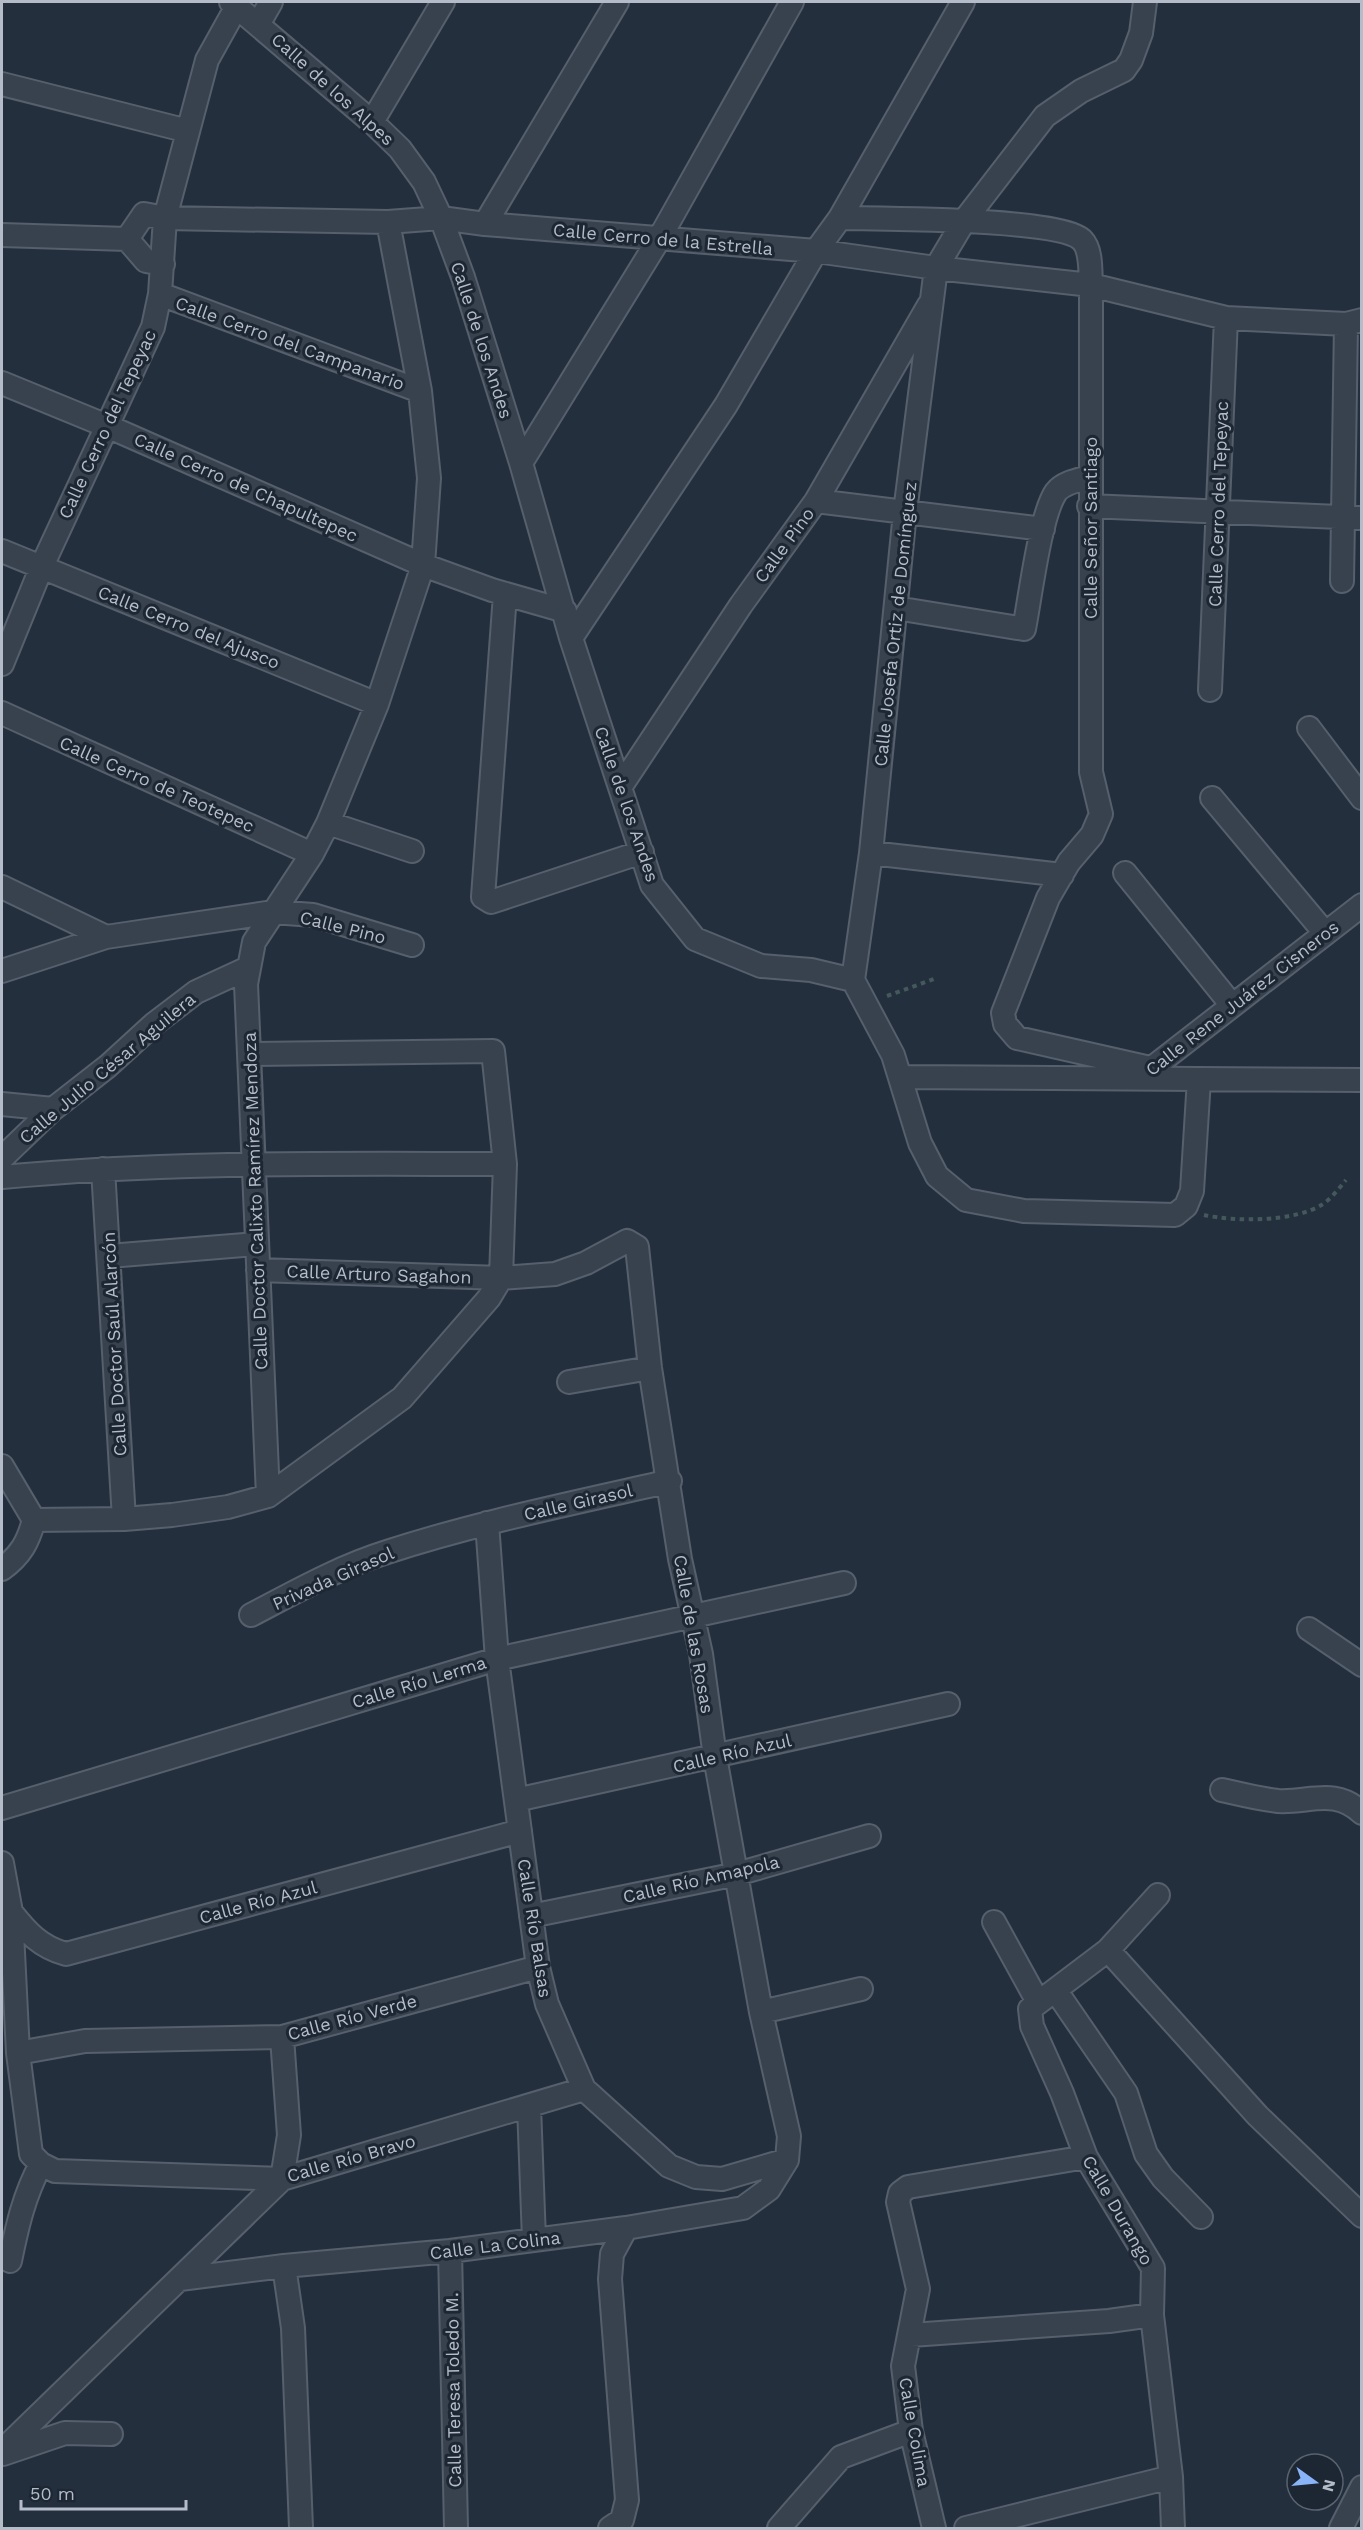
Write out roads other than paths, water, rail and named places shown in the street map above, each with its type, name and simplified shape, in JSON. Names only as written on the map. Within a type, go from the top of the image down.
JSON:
[{"type":"street","points":[[259,23],[271,2]]},
{"type":"street","points":[[372,122],[443,2]]},
{"type":"street","points":[[485,224],[617,2]]},
{"type":"street","points":[[521,463],[659,239],[792,2]]},
{"type":"street","points":[[571,638],[726,405],[816,251],[840,218],[963,2]]},
{"type":"street","points":[[936,268],[964,221],[1045,116],[1081,91],[1124,70],[1131,60],[1141,33],[1145,2]]},
{"type":"street","name":"Calle de los Alpes","points":[[234,4],[259,23],[400,149],[418,174],[441,218]]},
{"type":"street","name":"Calle Cerro del Tepeyac","points":[[2,664],[42,566],[153,327],[160,294],[165,218],[207,60],[234,4]]},
{"type":"street","points":[[2,84],[188,131]]},
{"type":"street","name":"Calle Cerro de la Estrella","points":[[128,239],[144,214],[165,218],[388,222],[441,218],[485,224],[816,251],[936,268],[1091,285],[1226,318],[1354,322]]},
{"type":"street","name":"Calle de los Andes","points":[[441,218],[463,277],[565,610],[571,638],[652,885],[695,939],[761,966],[811,970],[854,980]]},
{"type":"street","points":[[840,218],[964,221]]},
{"type":"street","name":"Calle Señor Santiago","points":[[964,221],[1042,228],[1082,240],[1088,252],[1091,285],[1089,506],[1091,772],[1101,813],[1092,835],[1048,898],[1003,1013],[1005,1024],[1017,1038],[1143,1074]]},
{"type":"street","points":[[2,971],[106,937],[273,912],[312,854],[328,823],[377,704],[423,565],[429,478],[420,391],[388,222]]},
{"type":"street","points":[[2,235],[128,239],[146,261],[163,264]]},
{"type":"street","name":"Calle Josefa Ortiz de Domínguez","points":[[854,980],[871,853],[905,512],[936,268]]},
{"type":"street","name":"Calle Cerro del Campanario","points":[[160,294],[420,391]]},
{"type":"street","name":"Calle Pino","points":[[621,786],[741,605],[816,501],[934,296]]},
{"type":"street","name":"Calle Cerro del Tepeyac","points":[[1210,690],[1226,318]]},
{"type":"street","points":[[1342,581],[1353,518],[1354,322]]},
{"type":"street","name":"Calle Cerro de Chapultepec","points":[[2,383],[423,565],[505,594],[565,610]]},
{"type":"street","points":[[896,608],[1024,630],[1043,529],[1056,492],[1067,483],[1090,477]]},
{"type":"street","points":[[816,501],[1043,529]]},
{"type":"street","points":[[1089,506],[1353,518]]},
{"type":"street","name":"Calle Cerro del Ajusco","points":[[2,551],[377,704]]},
{"type":"street","points":[[505,594],[483,897],[491,902],[642,852]]},
{"type":"street","name":"Calle Cerro de Teotepec","points":[[2,713],[312,854]]},
{"type":"street","points":[[1309,728],[1362,798]]},
{"type":"street","points":[[1212,798],[1325,933]]},
{"type":"street","points":[[328,823],[412,851]]},
{"type":"street","points":[[871,853],[1062,875]]},
{"type":"street","points":[[1125,873],[1232,1004]]},
{"type":"street","points":[[2,887],[106,937]]},
{"type":"street","name":"Calle Rene Juárez Cisneros","points":[[902,1077],[1143,1074],[1362,905]]},
{"type":"street","name":"Calle Pino","points":[[273,912],[313,915],[412,945]]},
{"type":"street","name":"Calle Doctor Calixto Ramírez Mendoza","points":[[268,1496],[246,984],[254,942],[273,912]]},
{"type":"street","name":"Calle Julio César Aguilera","points":[[2,1158],[52,1109],[196,992],[248,968]]},
{"type":"street","points":[[854,980],[902,1077],[920,1143],[937,1176],[966,1200],[1024,1210],[1175,1215],[1186,1206],[1192,1191],[1199,1079]]},
{"type":"street","points":[[34,1520],[124,1519],[228,1507],[268,1496],[402,1398],[489,1298],[501,1278],[505,1164],[493,1051],[249,1054]]},
{"type":"street","points":[[1143,1074],[1199,1079],[1362,1080]]},
{"type":"street","points":[[2,1104],[52,1109]]},
{"type":"street","points":[[2,1177],[103,1169],[252,1164],[505,1164]]},
{"type":"street","name":"Calle Doctor Saúl Alarcón","points":[[103,1169],[124,1519]]},
{"type":"street","name":"Calle de las Rosas","points":[[501,1278],[555,1274],[586,1263],[627,1241],[637,1247],[650,1368],[670,1481],[680,1559],[701,1654],[715,1757],[761,2012],[789,2136],[787,2160]]},
{"type":"street","points":[[109,1256],[257,1245]]},
{"type":"street","name":"Calle Arturo Sagahon","points":[[258,1270],[501,1278]]},
{"type":"street","points":[[569,1382],[650,1368]]},
{"type":"street","points":[[2,1466],[34,1520],[28,1542],[15,1560],[2,1569]]},
{"type":"street","name":"Calle Girasol","points":[[487,1523],[670,1481]]},
{"type":"street","name":"Privada Girasol","points":[[251,1615],[313,1583],[385,1552],[487,1523]]},
{"type":"street","name":"Calle Río Balsas","points":[[487,1523],[497,1659],[538,1967],[547,2004],[584,2089],[669,2166],[696,2177],[722,2180],[787,2160]]},
{"type":"street","name":"Calle Río Lerma","points":[[2,1808],[497,1659],[693,1618],[844,1583]]},
{"type":"street","points":[[1309,1629],[1362,1665]]},
{"type":"street","name":"Calle Río Azul","points":[[516,1800],[948,1704]]},
{"type":"street","points":[[1222,1790],[1278,1801],[1321,1797],[1351,1802],[1362,1814]]},
{"type":"street","name":"Calle Río Azul","points":[[11,1912],[29,1935],[48,1949],[66,1954],[520,1831]]},
{"type":"street","name":"Calle Río Amapola","points":[[531,1916],[737,1874],[869,1836]]},
{"type":"street","points":[[2,1863],[11,1912],[18,2053],[31,2154],[41,2164],[29,2185],[21,2210],[10,2261]]},
{"type":"street","points":[[1041,2000],[1108,1950],[1158,1894]]},
{"type":"street","points":[[994,1922],[1041,2000],[1126,2093],[1146,2154],[1163,2178],[1201,2217]]},
{"type":"street","points":[[1108,1950],[1258,2116],[1362,2216]]},
{"type":"street","name":"Calle Río Verde","points":[[18,2053],[85,2041],[282,2037],[538,1967]]},
{"type":"street","points":[[761,2012],[861,1989]]},
{"type":"street","name":"Calle Durango","points":[[1041,2000],[1032,2026],[1062,2094],[1086,2157],[1153,2268],[1152,2315],[1171,2477],[1173,2529]]},
{"type":"street","points":[[2,2453],[282,2179],[289,2135],[282,2037]]},
{"type":"street","name":"Calle Río Bravo","points":[[41,2164],[55,2171],[282,2179],[584,2089]]},
{"type":"street","points":[[529,2106],[534,2240]]},
{"type":"street","name":"Calle Colima","points":[[934,2529],[911,2431],[903,2366],[911,2335],[918,2289],[898,2202],[900,2193],[908,2187],[1086,2157]]},
{"type":"street","name":"Calle La Colina","points":[[180,2279],[284,2265],[450,2251],[626,2228],[743,2208],[769,2189],[787,2160]]},
{"type":"street","points":[[616,2524],[627,2500],[610,2279],[612,2254],[626,2228]]},
{"type":"street","name":"Calle Teresa Toledo M.","points":[[450,2251],[456,2529]]},
{"type":"street","points":[[284,2265],[293,2328],[301,2529]]},
{"type":"street","points":[[911,2335],[1108,2321],[1152,2315]]},
{"type":"street","points":[[779,2529],[842,2457],[911,2431]]},
{"type":"street","points":[[2,2453],[65,2433],[111,2434]]},
{"type":"street","points":[[966,2529],[1171,2477]]},
{"type":"street","points":[[1341,2529],[1362,2487]]}]
